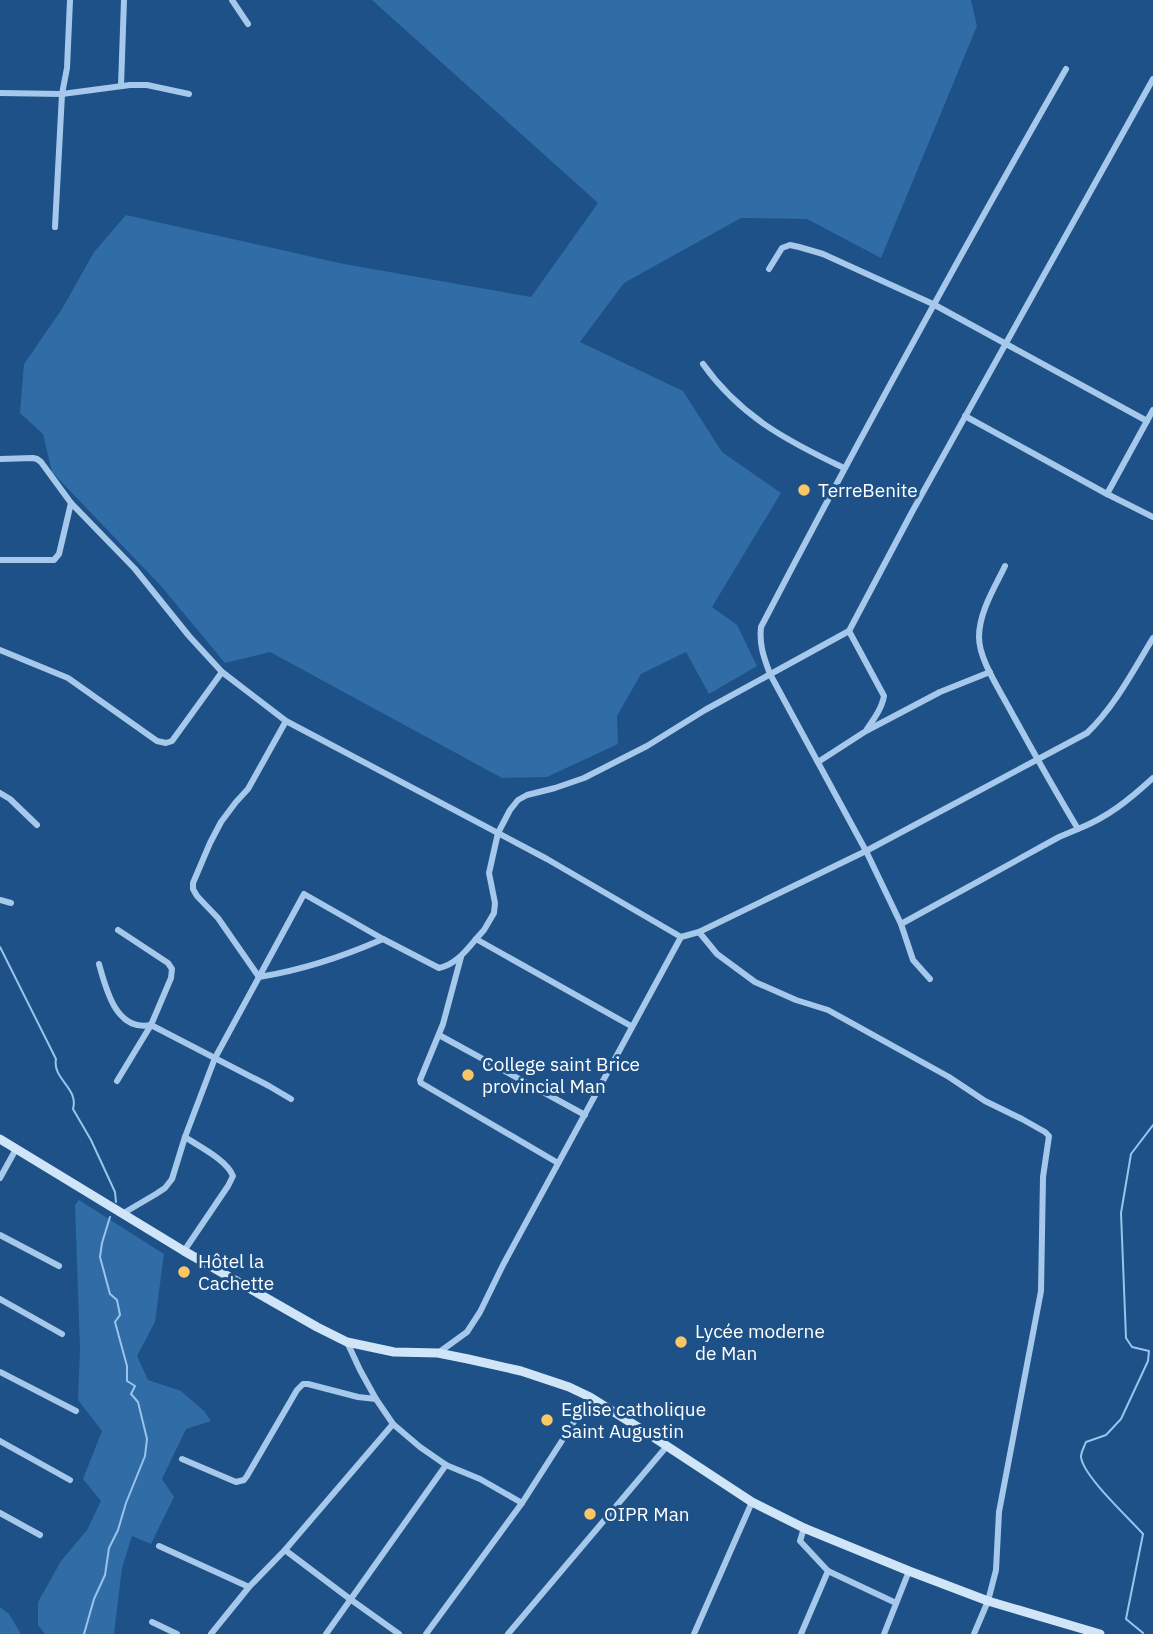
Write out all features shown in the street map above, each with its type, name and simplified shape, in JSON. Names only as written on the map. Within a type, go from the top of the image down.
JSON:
[{"type":"main road","points":[[0,1139],[184,1251],[347,1342],[394,1352],[438,1353],[521,1371],[569,1387],[590,1397],[752,1502],[804,1528],[988,1601],[1100,1634]]},
{"type":"street","points":[[55,227],[70,0]]},
{"type":"street","points":[[121,86],[124,0]]},
{"type":"street","points":[[232,0],[248,24]]},
{"type":"street","points":[[930,979],[914,960],[901,924],[866,851],[770,674],[762,653],[761,627],[933,304],[1066,69]]},
{"type":"street","points":[[122,1214],[165,1188],[172,1178],[215,1058],[304,894],[383,939],[439,968],[444,968],[461,957],[484,930],[494,913],[495,903],[489,873],[498,833],[518,800],[584,778],[647,746],[705,710],[849,631],[912,512],[1153,79]]},
{"type":"street","points":[[0,93],[62,94],[147,85],[189,94]]},
{"type":"street","points":[[769,269],[782,248],[790,245],[823,254],[933,304],[1147,421]]},
{"type":"street","points":[[703,364],[716,383],[740,407],[801,448],[844,468]]},
{"type":"street","points":[[1107,494],[1153,410]]},
{"type":"street","points":[[965,416],[1153,517]]},
{"type":"street","points":[[0,458],[37,458],[71,503],[135,569],[222,672],[286,721],[547,859],[681,937]]},
{"type":"street","points":[[0,560],[54,560],[59,554],[71,503]]},
{"type":"street","points":[[1005,566],[983,614],[980,646],[990,671],[1078,829]]},
{"type":"street","points":[[849,631],[884,698],[866,731]]},
{"type":"street","points":[[438,1353],[467,1332],[480,1312],[681,937],[699,932],[866,851],[1087,733],[1102,719],[1153,638]]},
{"type":"street","points":[[0,650],[68,678],[157,741],[166,743],[172,741],[222,672]]},
{"type":"street","points":[[818,762],[866,731],[940,692],[990,671]]},
{"type":"street","points":[[259,977],[218,918],[197,896],[193,883],[221,822],[248,789],[286,721]]},
{"type":"street","points":[[901,924],[1048,843],[1098,821],[1153,778]]},
{"type":"street","points":[[0,793],[37,825]]},
{"type":"street","points":[[0,900],[11,903]]},
{"type":"street","points":[[117,1081],[150,1025],[171,978],[172,969],[168,963],[118,930]]},
{"type":"street","points":[[699,932],[717,954],[755,982],[796,1000],[828,1010],[1049,1136],[1043,1177],[1041,1291],[999,1512],[996,1570],[988,1601],[974,1634]]},
{"type":"street","points":[[259,977],[288,973],[319,964],[383,939]]},
{"type":"street","points":[[476,939],[631,1026]]},
{"type":"street","points":[[461,957],[439,1035],[420,1080],[422,1084],[558,1163]]},
{"type":"street","points":[[99,964],[114,1007],[125,1019],[140,1027],[150,1025],[291,1099]]},
{"type":"street","points":[[439,1035],[585,1115]]},
{"type":"street","points":[[184,1251],[233,1176],[225,1163],[185,1137]]},
{"type":"street","points":[[0,1178],[16,1149]]},
{"type":"street","points":[[0,1235],[59,1266]]},
{"type":"street","points":[[0,1299],[62,1334]]},
{"type":"street","points":[[347,1342],[376,1399],[393,1424],[446,1465],[480,1479],[522,1503]]},
{"type":"street","points":[[0,1385],[3,1374],[76,1410]]},
{"type":"street","points":[[182,1459],[240,1482],[247,1476],[303,1384],[376,1399]]},
{"type":"street","points":[[426,1634],[522,1503],[590,1397]]},
{"type":"street","points":[[211,1634],[393,1424]]},
{"type":"street","points":[[0,1441],[70,1480]]},
{"type":"street","points":[[508,1634],[667,1446]]},
{"type":"street","points":[[326,1634],[446,1465]]},
{"type":"street","points":[[694,1634],[752,1502]]},
{"type":"street","points":[[0,1513],[40,1535]]},
{"type":"street","points":[[804,1528],[800,1541],[828,1571],[897,1602]]},
{"type":"street","points":[[159,1546],[249,1587]]},
{"type":"street","points":[[285,1550],[399,1634]]},
{"type":"street","points":[[801,1634],[828,1571]]},
{"type":"street","points":[[884,1634],[909,1571]]},
{"type":"street","points":[[152,1622],[177,1634]]},
{"type":"shaded area","points":[[372,0],[971,0],[977,26],[881,258],[807,219],[741,218],[624,283],[580,342],[683,391],[722,452],[781,493],[712,607],[737,625],[757,666],[709,694],[686,652],[641,674],[617,716],[618,744],[547,777],[502,778],[270,652],[225,663],[161,586],[52,472],[43,434],[20,413],[24,364],[62,309],[94,252],[126,215],[344,264],[531,297],[598,203]]},
{"type":"shaded area","points":[[79,1200],[164,1254],[155,1322],[137,1356],[148,1380],[181,1391],[204,1411],[211,1421],[186,1429],[162,1479],[174,1497],[151,1544],[132,1536],[122,1568],[114,1634],[45,1634],[38,1625],[38,1602],[61,1561],[87,1530],[101,1501],[83,1479],[102,1431],[78,1400],[80,1349],[75,1205]]},
{"type":"shaded area","points":[[0,1607],[9,1614],[21,1634],[0,1634]]},
{"type":"waterway","points":[[0,947],[56,1059],[58,1072],[72,1095],[73,1109],[91,1140],[115,1192],[116,1202]]},
{"type":"waterway","points":[[1143,1633],[1126,1619],[1143,1534],[1098,1485],[1081,1457],[1086,1442],[1106,1435],[1121,1419],[1148,1361],[1149,1351],[1132,1347],[1126,1338],[1121,1213],[1131,1154],[1153,1125]]},
{"type":"waterway","points":[[84,1634],[94,1599],[105,1575],[109,1548],[145,1456],[147,1439],[138,1402],[131,1394],[135,1386],[127,1381],[127,1366],[115,1322],[120,1315],[117,1300],[110,1294],[100,1257],[110,1217]]},
{"type":"place","name":"TerreBenite","points":[[804,490]]},
{"type":"place","name":"College saint Brice provincial Man","points":[[468,1075]]},
{"type":"place","name":"Hôtel la Cachette","points":[[184,1272]]},
{"type":"place","name":"Lycée moderne de Man","points":[[681,1342]]},
{"type":"place","name":"Eglise catholique Saint Augustin","points":[[547,1420]]},
{"type":"place","name":"OIPR Man","points":[[590,1514]]}]
